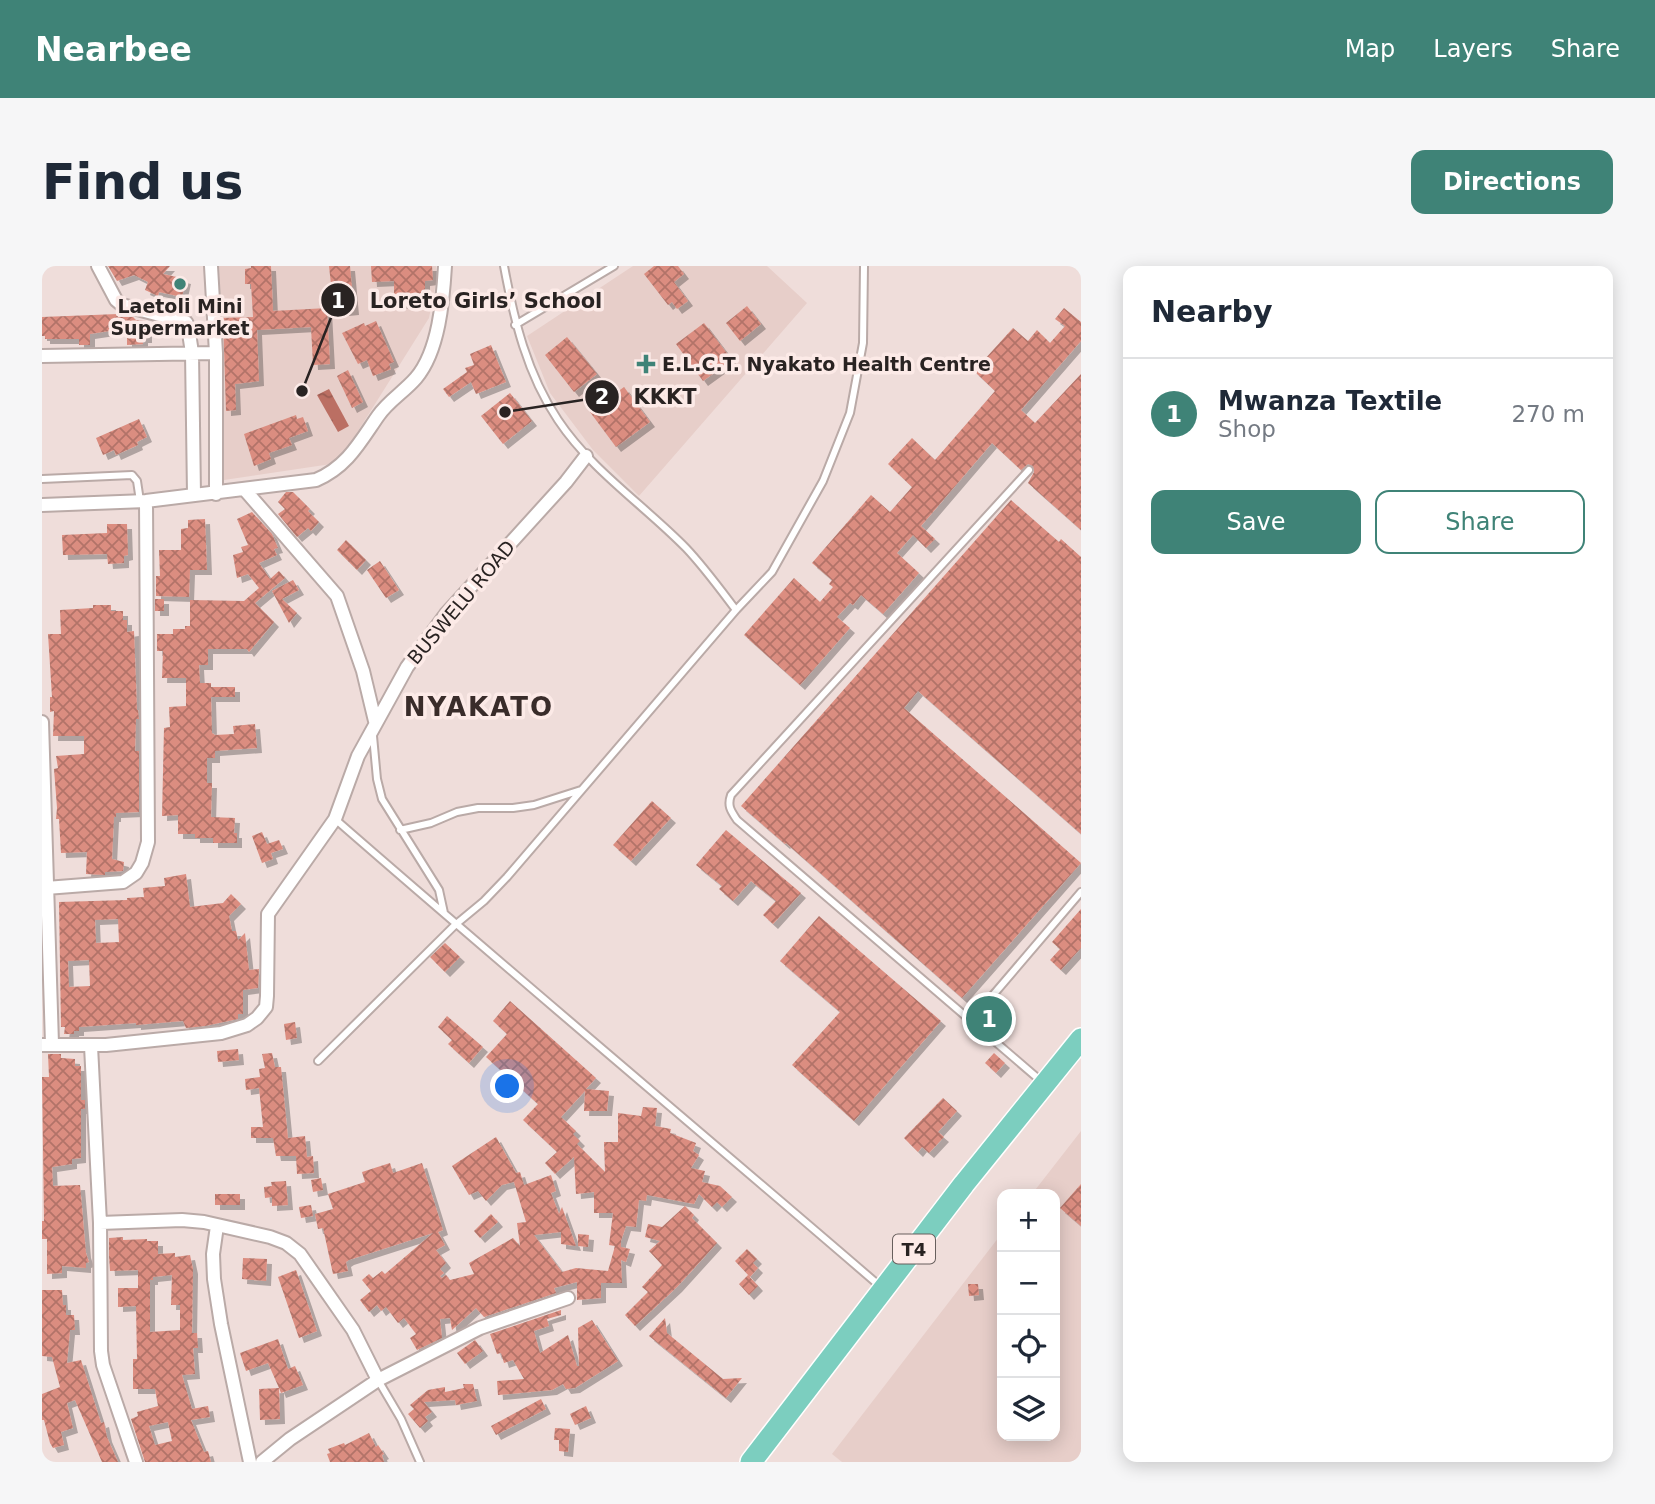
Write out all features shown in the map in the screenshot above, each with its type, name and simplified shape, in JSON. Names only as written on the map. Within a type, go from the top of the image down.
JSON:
[{"type":"highway","name":"T4","points":[[751,1462],[1081,1039]]},
{"type":"street","points":[[98,266],[116,300],[122,305],[186,322],[192,353],[194,495]]},
{"type":"street","points":[[211,266],[216,354],[216,494]]},
{"type":"street","points":[[42,505],[143,501],[216,494],[316,481],[330,475],[344,464],[386,406],[416,379],[422,369],[442,314],[445,266]]},
{"type":"street","points":[[42,356],[216,354]]},
{"type":"street","name":"BUSWELU ROAD","points":[[47,1045],[91,1046],[221,1033],[247,1025],[257,1018],[265,1007],[267,996],[268,914],[335,819],[358,756],[407,667],[446,614],[566,482],[586,456]]},
{"type":"street","points":[[245,490],[337,596],[363,671],[374,724]]},
{"type":"street","points":[[46,888],[122,882],[136,873],[148,842],[143,501]]},
{"type":"street","points":[[42,722],[47,1045]]},
{"type":"street","points":[[91,1046],[100,1223],[102,1358],[136,1462]]},
{"type":"street","points":[[100,1223],[181,1220],[270,1237],[286,1243],[300,1254],[353,1329],[377,1380]]},
{"type":"street","points":[[218,1226],[213,1254],[214,1279],[250,1462]]},
{"type":"street","points":[[262,1462],[290,1439],[377,1380],[480,1328],[568,1298]]},
{"type":"lane","points":[[504,266],[515,326],[551,408],[586,456],[685,548],[736,610]]},
{"type":"lane","points":[[515,326],[614,266]]},
{"type":"lane","points":[[318,1061],[507,877],[736,610],[772,572],[823,481],[850,413],[863,343],[864,266]]},
{"type":"lane","points":[[1029,470],[731,795],[728,803],[737,820],[1045,1084]]},
{"type":"lane","points":[[42,479],[132,475],[137,481],[143,501]]},
{"type":"lane","points":[[374,724],[377,779],[382,799],[439,890],[444,914]]},
{"type":"lane","points":[[400,830],[431,823],[457,812],[534,805],[583,789]]},
{"type":"lane","points":[[335,819],[455,925],[884,1289]]},
{"type":"lane","points":[[970,1022],[1081,892]]},
{"type":"lane","points":[[377,1380],[401,1419],[420,1462]]},
{"type":"shaded area","points":[[219,266],[436,266],[436,283],[429,318],[338,463],[224,480]]},
{"type":"shaded area","name":"E.L.C.T. Nyakato Health Centre","points":[[633,266],[767,266],[807,303],[639,496],[593,450],[550,393],[527,336]]},
{"type":"shaded area","points":[[1081,1131],[1081,1462],[842,1462],[832,1454],[997,1240],[997,1441],[1060,1441],[1060,1189],[1036,1189]]},
{"type":"water","points":[[329,389],[349,426],[338,432],[317,395]]},
{"type":"building","points":[[108,266],[170,266],[163,274],[186,279],[182,297],[159,292],[158,296],[145,290],[148,282],[134,275],[117,281]]},
{"type":"building","points":[[251,266],[271,266],[273,311],[327,308],[330,364],[313,365],[311,327],[257,330],[259,381],[235,384],[236,410],[226,411],[223,318],[253,317],[251,284],[245,284],[245,269]]},
{"type":"building","points":[[329,266],[350,266],[354,310],[334,312]]},
{"type":"building","points":[[371,266],[432,266],[433,280],[425,281],[425,303],[394,304],[394,281],[372,282]]},
{"type":"building","points":[[654,266],[678,266],[684,274],[674,282],[688,301],[677,309],[672,302],[668,305],[644,274]]},
{"type":"building","points":[[747,306],[761,324],[740,341],[726,323]]},
{"type":"building","points":[[1064,308],[1081,322],[1081,341],[1021,410],[1035,423],[1081,374],[1081,530],[1028,483],[1034,472],[1033,466],[1028,464],[1021,470],[992,443],[921,526],[935,539],[926,548],[913,535],[897,553],[919,573],[883,614],[861,595],[853,605],[850,603],[837,617],[850,628],[800,685],[744,635],[794,578],[820,602],[833,587],[829,584],[832,580],[812,563],[871,495],[890,512],[912,487],[888,464],[912,438],[935,460],[995,391],[974,371],[1013,328],[1028,341],[1037,330],[1050,343],[1065,326],[1055,319]]},
{"type":"building","points":[[118,314],[118,317],[147,321],[147,338],[143,338],[143,344],[127,345],[127,332],[123,332],[123,329],[90,334],[90,345],[79,345],[79,339],[45,339],[45,336],[42,336],[42,317]]},
{"type":"building","points":[[376,321],[394,362],[389,364],[391,369],[373,376],[367,360],[358,364],[342,333],[364,323],[365,326]]},
{"type":"building","points":[[704,323],[732,360],[703,381],[676,344]]},
{"type":"building","points":[[567,337],[597,374],[574,392],[545,355]]},
{"type":"building","points":[[491,345],[506,382],[476,394],[471,382],[449,397],[443,389],[467,372],[465,368],[474,365],[470,354]]},
{"type":"building","points":[[348,370],[363,402],[352,408],[337,376]]},
{"type":"building","points":[[624,387],[650,422],[616,447],[590,412]]},
{"type":"building","points":[[510,393],[532,421],[503,444],[481,416]]},
{"type":"building","points":[[296,415],[297,419],[303,417],[308,431],[289,438],[292,445],[269,453],[271,459],[254,466],[244,434]]},
{"type":"building","points":[[139,419],[147,437],[137,442],[138,445],[116,455],[114,450],[103,455],[96,438]]},
{"type":"building","points":[[286,492],[293,492],[319,522],[311,531],[308,528],[297,537],[278,514],[285,509],[278,502]]},
{"type":"building","points":[[1011,500],[1059,542],[1061,539],[1081,557],[1081,834],[918,691],[904,708],[1081,863],[962,998],[741,806]]},
{"type":"building","points":[[252,512],[272,534],[278,548],[274,549],[277,555],[259,563],[270,579],[279,571],[285,578],[255,603],[274,622],[249,652],[247,649],[208,649],[208,665],[199,665],[200,683],[211,683],[211,687],[235,687],[235,697],[211,697],[212,733],[234,734],[233,726],[255,724],[257,748],[215,751],[215,758],[207,758],[207,783],[212,783],[211,817],[235,818],[234,833],[237,833],[237,843],[213,843],[213,838],[178,834],[178,815],[162,816],[164,728],[170,727],[169,707],[186,706],[186,678],[162,678],[163,651],[157,651],[157,634],[173,634],[173,629],[190,626],[190,600],[244,601],[259,588],[248,574],[237,578],[233,555],[243,552],[241,547],[248,545],[237,519]]},
{"type":"building","points":[[205,519],[207,570],[190,570],[189,597],[156,596],[156,576],[160,576],[159,550],[181,550],[181,529],[188,528],[188,520]]},
{"type":"building","points":[[107,524],[127,524],[128,555],[124,556],[124,563],[108,564],[107,554],[63,555],[62,535],[107,533]]},
{"type":"building","points":[[346,540],[366,560],[357,570],[337,550]]},
{"type":"building","points":[[380,561],[399,590],[386,598],[367,570]]},
{"type":"building","points":[[293,580],[299,590],[282,599],[297,613],[289,623],[272,591]]},
{"type":"building","points":[[155,599],[164,599],[164,611],[155,611]]},
{"type":"building","points":[[93,605],[111,605],[111,611],[123,611],[123,620],[127,620],[127,632],[134,631],[139,719],[136,719],[135,751],[139,751],[139,812],[116,813],[112,859],[124,862],[123,871],[105,872],[105,875],[86,874],[87,852],[61,853],[59,819],[56,819],[56,756],[84,754],[84,736],[53,736],[54,711],[50,712],[52,697],[48,634],[61,634],[60,610],[93,608]]},
{"type":"building","points":[[652,801],[671,818],[631,861],[613,845]]},
{"type":"building","points":[[726,830],[801,893],[773,924],[763,915],[776,901],[751,881],[733,901],[719,889],[722,886],[696,865]]},
{"type":"building","points":[[262,832],[267,844],[279,840],[283,849],[271,853],[273,859],[262,863],[252,836]]},
{"type":"building","points":[[186,874],[190,907],[223,903],[231,894],[241,904],[229,916],[232,931],[236,931],[238,940],[245,933],[249,970],[259,969],[258,988],[243,990],[243,1014],[238,1014],[238,1019],[205,1026],[186,1028],[183,1021],[136,1023],[79,1027],[79,1031],[74,1031],[74,1034],[64,1034],[65,1027],[61,1027],[59,902],[144,897],[143,888],[165,886],[164,878]],"holes":[[[118,919],[119,942],[96,943],[95,920]],[[89,960],[90,986],[69,987],[68,961]]]},
{"type":"building","points":[[1081,909],[1081,948],[1061,970],[1050,960],[1060,949],[1052,942]]},
{"type":"building","points":[[819,916],[941,1021],[854,1121],[792,1065],[840,1012],[780,961]]},
{"type":"building","points":[[445,943],[460,957],[445,972],[430,957]]},
{"type":"building","points":[[510,1001],[596,1078],[586,1089],[609,1091],[607,1111],[584,1111],[585,1091],[561,1117],[576,1131],[573,1134],[580,1141],[577,1144],[605,1172],[604,1142],[618,1142],[618,1113],[641,1116],[643,1107],[657,1108],[655,1126],[671,1129],[670,1133],[696,1143],[693,1151],[699,1155],[691,1168],[705,1171],[702,1182],[720,1186],[732,1197],[722,1207],[717,1202],[712,1207],[699,1194],[694,1204],[647,1195],[646,1201],[639,1200],[636,1227],[626,1226],[621,1241],[621,1247],[630,1249],[626,1262],[621,1260],[622,1283],[601,1283],[601,1298],[577,1300],[577,1282],[554,1288],[556,1293],[484,1317],[476,1308],[452,1330],[450,1318],[440,1319],[442,1338],[417,1350],[410,1338],[416,1334],[404,1318],[398,1323],[386,1307],[381,1311],[377,1305],[369,1312],[360,1300],[371,1291],[362,1280],[369,1274],[373,1278],[382,1271],[385,1274],[433,1233],[349,1260],[346,1262],[348,1271],[333,1274],[323,1228],[318,1229],[315,1214],[333,1209],[328,1194],[365,1182],[362,1172],[390,1163],[393,1173],[422,1163],[443,1230],[438,1232],[445,1245],[436,1250],[446,1263],[440,1269],[444,1273],[440,1276],[442,1278],[446,1275],[450,1280],[474,1274],[469,1263],[513,1238],[520,1246],[517,1223],[526,1222],[514,1182],[502,1185],[486,1201],[478,1191],[469,1195],[452,1166],[496,1137],[516,1173],[520,1172],[524,1185],[551,1175],[556,1191],[551,1193],[559,1214],[562,1207],[576,1246],[561,1244],[561,1232],[534,1235],[562,1272],[576,1268],[608,1271],[615,1246],[609,1245],[613,1213],[594,1213],[594,1192],[576,1194],[574,1157],[555,1174],[545,1163],[557,1152],[523,1120],[538,1104],[486,1057],[507,1034],[493,1021]]},
{"type":"building","points":[[447,1016],[483,1047],[469,1063],[448,1044],[452,1040],[438,1027]]},
{"type":"building","points":[[295,1022],[297,1038],[286,1040],[284,1024]]},
{"type":"building","points":[[238,1049],[239,1060],[218,1062],[217,1051]]},
{"type":"building","points":[[272,1053],[275,1067],[281,1067],[288,1138],[305,1136],[307,1157],[313,1156],[314,1173],[297,1174],[296,1156],[276,1156],[273,1138],[251,1138],[251,1127],[263,1127],[259,1088],[246,1090],[245,1079],[260,1077],[259,1069],[265,1068],[262,1054]]},
{"type":"building","points":[[994,1053],[1005,1063],[996,1073],[985,1063]]},
{"type":"building","points":[[48,1054],[61,1054],[61,1058],[75,1059],[75,1066],[81,1066],[81,1100],[85,1100],[85,1109],[81,1109],[81,1158],[72,1159],[72,1164],[52,1167],[53,1186],[80,1185],[89,1262],[86,1263],[86,1268],[62,1266],[62,1273],[47,1274],[47,1239],[42,1239],[42,1077],[49,1077]]},
{"type":"building","points":[[943,1098],[957,1111],[938,1132],[944,1137],[929,1153],[922,1147],[918,1152],[904,1138]]},
{"type":"building","points":[[321,1178],[323,1190],[313,1192],[311,1180]]},
{"type":"building","points":[[286,1181],[288,1205],[272,1206],[272,1197],[265,1198],[264,1187],[272,1186],[271,1182]]},
{"type":"building","points":[[1081,1184],[1081,1226],[1060,1208]]},
{"type":"building","points":[[215,1194],[240,1194],[240,1205],[215,1205]]},
{"type":"building","points":[[311,1205],[313,1216],[301,1218],[299,1207]]},
{"type":"building","points":[[685,1206],[694,1215],[692,1218],[717,1243],[677,1287],[635,1326],[625,1315],[648,1292],[642,1287],[662,1265],[649,1251],[660,1241],[645,1237],[648,1224],[662,1227]]},
{"type":"building","points":[[491,1214],[498,1222],[480,1238],[474,1231]]},
{"type":"building","points":[[578,1234],[589,1235],[588,1247],[578,1246]]},
{"type":"building","points":[[109,1238],[158,1241],[158,1254],[175,1253],[175,1257],[190,1255],[193,1269],[192,1333],[197,1333],[198,1348],[193,1348],[195,1374],[182,1375],[192,1409],[208,1406],[210,1417],[191,1420],[211,1462],[145,1462],[131,1419],[138,1416],[137,1412],[158,1406],[155,1389],[133,1389],[133,1359],[137,1359],[136,1306],[118,1307],[118,1288],[138,1288],[138,1270],[110,1271]],"holes":[[[172,1275],[171,1305],[180,1305],[180,1330],[150,1332],[150,1280],[153,1280],[153,1277]],[[168,1422],[172,1441],[155,1445],[149,1426]]]},
{"type":"building","points":[[747,1249],[757,1259],[753,1263],[758,1268],[750,1277],[735,1261]]},
{"type":"building","points":[[243,1258],[267,1259],[266,1281],[242,1279]]},
{"type":"building","points":[[296,1270],[317,1331],[299,1338],[278,1277]]},
{"type":"building","points":[[748,1275],[758,1286],[749,1295],[739,1284]]},
{"type":"building","points":[[968,1284],[978,1284],[979,1295],[969,1296]]},
{"type":"building","points":[[42,1290],[62,1290],[66,1315],[74,1315],[75,1330],[70,1330],[67,1363],[81,1360],[101,1423],[104,1422],[107,1437],[118,1462],[102,1462],[75,1400],[67,1403],[73,1428],[61,1432],[64,1445],[53,1448],[50,1443],[42,1420],[42,1394],[60,1387],[52,1357],[42,1356]]},
{"type":"building","points":[[561,1310],[561,1315],[547,1319],[549,1326],[534,1331],[540,1353],[568,1335],[579,1366],[578,1328],[592,1320],[618,1361],[575,1388],[566,1389],[563,1384],[552,1390],[498,1395],[497,1381],[524,1379],[513,1360],[504,1363],[501,1353],[497,1354],[490,1334]]},
{"type":"building","points":[[665,1318],[667,1333],[723,1379],[742,1378],[726,1398],[649,1336]]},
{"type":"building","points":[[278,1339],[288,1369],[295,1366],[303,1385],[281,1393],[268,1363],[246,1371],[240,1353]]},
{"type":"building","points":[[475,1340],[483,1351],[465,1364],[457,1353]]},
{"type":"building","points":[[463,1384],[473,1384],[477,1401],[456,1405],[455,1400],[424,1402],[432,1412],[425,1417],[428,1421],[420,1428],[408,1414],[414,1409],[410,1405],[428,1390],[445,1387],[445,1392],[464,1388]]},
{"type":"building","points":[[279,1388],[280,1419],[260,1420],[259,1389]]},
{"type":"building","points":[[541,1399],[546,1409],[496,1435],[491,1426]]},
{"type":"building","points":[[586,1406],[591,1418],[575,1425],[570,1414]]},
{"type":"building","points":[[555,1428],[570,1429],[568,1452],[559,1451],[559,1440],[554,1440]]},
{"type":"building","points":[[369,1433],[376,1447],[378,1445],[384,1454],[384,1462],[330,1462],[328,1449],[344,1443],[345,1445]]},
{"type":"place","name":"Laetoli Mini Supermarket","points":[[180,284]]},
{"type":"place","name":"E.L.C.T. Nyakato Health Centre","points":[[646,364]]},
{"type":"place","name":"Loreto Girls’ School","points":[[302,391]]},
{"type":"place","name":"KKKT","points":[[505,412]]},
{"type":"place","name":"Mwanza Textile","points":[[989,1019]]},
{"type":"district","name":"NYAKATO","points":[[479,707]]}]
